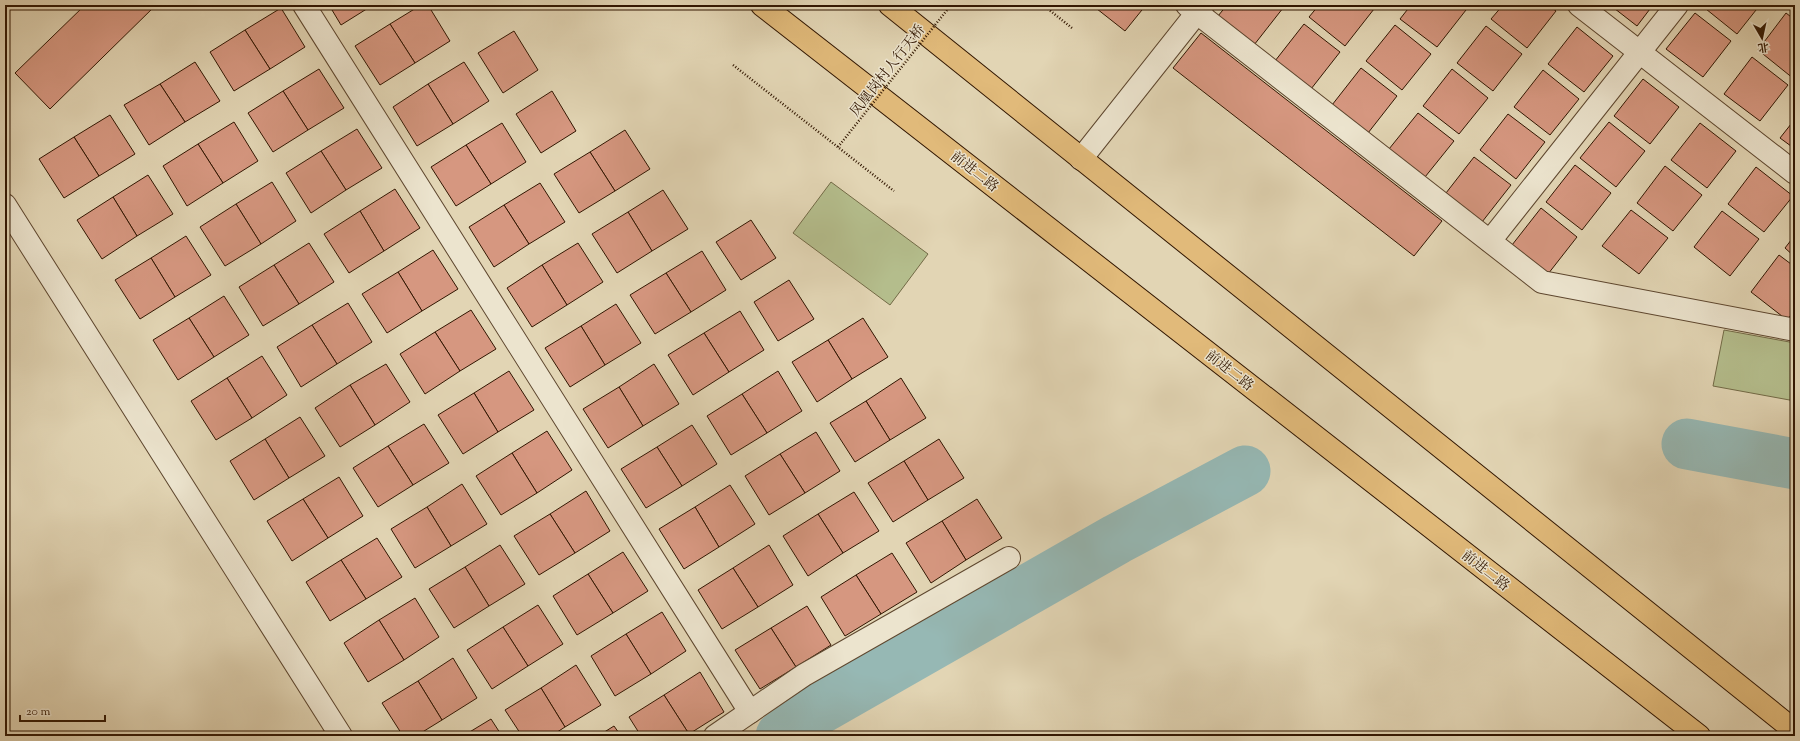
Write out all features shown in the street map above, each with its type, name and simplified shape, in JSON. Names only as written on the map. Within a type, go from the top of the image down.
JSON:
[{"type":"main road","name":"前进二路","points":[[762,5],[1699,736]]},
{"type":"main road","points":[[890,5],[1795,730]]},
{"type":"street","points":[[304,5],[750,712]]},
{"type":"street","points":[[1579,5],[1795,173]]},
{"type":"street","points":[[1490,241],[1677,5]]},
{"type":"street","points":[[1082,159],[1196,8],[1542,282],[1795,330]]},
{"type":"street","points":[[5,205],[341,736]]},
{"type":"street","points":[[715,736],[804,675],[1009,558]]},
{"type":"path","name":"凤凰岗村人行天桥","points":[[838,147],[951,5]]},
{"type":"path","points":[[1043,5],[1072,28]]},
{"type":"path","points":[[734,65],[894,191]]},
{"type":"green space","points":[[831,182],[928,254],[890,305],[793,233]]},
{"type":"green space","points":[[1724,330],[1795,343],[1795,401],[1713,386]]},
{"type":"building","points":[[85,5],[156,5],[50,109],[15,73]]},
{"type":"building","points":[[329,5],[373,5],[341,25]]},
{"type":"building","points":[[421,5],[428,5],[450,41],[415,63],[390,24]]},
{"type":"building","points":[[1092,5],[1146,5],[1125,31]]},
{"type":"building","points":[[1227,5],[1279,5],[1283,8],[1254,45],[1218,16]]},
{"type":"building","points":[[1319,5],[1369,5],[1374,9],[1345,46],[1309,17]]},
{"type":"building","points":[[1411,5],[1459,5],[1466,10],[1437,47],[1400,19]]},
{"type":"building","points":[[1503,5],[1548,5],[1556,11],[1527,48],[1491,19]]},
{"type":"building","points":[[1610,5],[1653,5],[1637,26]]},
{"type":"building","points":[[1701,5],[1760,5],[1737,34]]},
{"type":"building","points":[[281,8],[305,47],[270,69],[245,30]]},
{"type":"building","points":[[1695,13],[1731,41],[1703,77],[1666,49]]},
{"type":"building","points":[[1786,13],[1795,20],[1794,79],[1758,50]]},
{"type":"building","points":[[390,24],[415,63],[380,85],[355,46]]},
{"type":"building","points":[[1304,24],[1340,52],[1311,89],[1275,61]]},
{"type":"building","points":[[1395,25],[1431,54],[1402,90],[1366,61]]},
{"type":"building","points":[[1486,26],[1522,54],[1493,91],[1457,63]]},
{"type":"building","points":[[1577,27],[1613,56],[1584,92],[1548,64]]},
{"type":"building","points":[[245,30],[270,69],[234,91],[210,52]]},
{"type":"building","points":[[514,31],[538,70],[503,93],[478,53]]},
{"type":"building","points":[[1201,33],[1442,221],[1414,256],[1173,68]]},
{"type":"building","points":[[1752,57],[1788,85],[1760,121],[1724,94]]},
{"type":"building","points":[[195,62],[220,101],[185,122],[160,84]]},
{"type":"building","points":[[464,62],[489,101],[453,124],[428,84]]},
{"type":"building","points":[[1361,68],[1397,96],[1368,133],[1332,105]]},
{"type":"building","points":[[319,69],[344,108],[308,130],[283,91]]},
{"type":"building","points":[[1452,69],[1488,98],[1459,134],[1423,106]]},
{"type":"building","points":[[1543,70],[1579,99],[1550,135],[1514,107]]},
{"type":"building","points":[[1643,79],[1679,107],[1650,144],[1614,116]]},
{"type":"building","points":[[160,84],[185,122],[149,145],[124,105]]},
{"type":"building","points":[[428,84],[453,124],[417,146],[393,107]]},
{"type":"building","points":[[283,91],[308,130],[273,152],[248,113]]},
{"type":"building","points":[[552,91],[576,131],[541,153],[516,114]]},
{"type":"building","points":[[1418,113],[1454,141],[1425,177],[1389,149]]},
{"type":"building","points":[[1508,114],[1545,142],[1516,179],[1480,150]]},
{"type":"building","points":[[110,115],[135,154],[99,176],[74,137]]},
{"type":"building","points":[[1795,119],[1795,149],[1780,138]]},
{"type":"building","points":[[234,122],[258,161],[223,183],[198,144]]},
{"type":"building","points":[[1609,122],[1645,151],[1616,187],[1580,158]]},
{"type":"building","points":[[502,123],[526,162],[491,184],[466,145]]},
{"type":"building","points":[[1700,123],[1736,151],[1707,188],[1671,160]]},
{"type":"building","points":[[357,129],[382,168],[346,190],[321,151]]},
{"type":"building","points":[[625,130],[650,169],[615,191],[590,152]]},
{"type":"building","points":[[74,137],[99,176],[64,198],[39,159]]},
{"type":"building","points":[[198,144],[223,183],[187,206],[163,166]]},
{"type":"building","points":[[466,145],[491,184],[456,206],[431,167]]},
{"type":"building","points":[[321,151],[346,190],[311,213],[286,173]]},
{"type":"building","points":[[590,152],[615,191],[579,213],[554,174]]},
{"type":"building","points":[[1474,157],[1511,185],[1482,222],[1446,193]]},
{"type":"building","points":[[1575,165],[1611,193],[1582,230],[1546,202]]},
{"type":"building","points":[[1665,166],[1702,195],[1673,231],[1637,203]]},
{"type":"building","points":[[1756,167],[1793,196],[1764,232],[1728,204]]},
{"type":"building","points":[[148,175],[173,214],[137,236],[113,197]]},
{"type":"building","points":[[272,182],[296,221],[261,244],[236,204]]},
{"type":"building","points":[[540,183],[565,222],[529,244],[504,205]]},
{"type":"building","points":[[395,189],[420,228],[384,251],[360,211]]},
{"type":"building","points":[[663,190],[688,229],[652,251],[628,212]]},
{"type":"building","points":[[113,197],[137,236],[102,259],[77,220]]},
{"type":"building","points":[[236,204],[261,244],[225,266],[200,227]]},
{"type":"building","points":[[504,205],[529,244],[494,267],[469,227]]},
{"type":"building","points":[[1541,208],[1577,237],[1548,274],[1512,245]]},
{"type":"building","points":[[1631,210],[1668,238],[1639,274],[1602,246]]},
{"type":"building","points":[[360,211],[384,251],[349,273],[324,234]]},
{"type":"building","points":[[1722,211],[1759,239],[1730,276],[1694,247]]},
{"type":"building","points":[[628,212],[652,251],[617,273],[592,234]]},
{"type":"building","points":[[751,220],[776,258],[741,280],[716,242]]},
{"type":"building","points":[[1795,235],[1795,257],[1785,248]]},
{"type":"building","points":[[186,236],[211,275],[175,297],[151,258]]},
{"type":"building","points":[[309,243],[334,282],[299,304],[274,265]]},
{"type":"building","points":[[578,243],[603,282],[567,305],[542,265]]},
{"type":"building","points":[[433,250],[458,289],[422,311],[398,272]]},
{"type":"building","points":[[702,251],[726,290],[691,312],[666,273]]},
{"type":"building","points":[[1779,255],[1795,267],[1795,310],[1787,320],[1751,292]]},
{"type":"building","points":[[151,258],[175,297],[140,319],[115,280]]},
{"type":"building","points":[[274,265],[299,304],[263,326],[239,287]]},
{"type":"building","points":[[542,265],[567,305],[532,327],[507,288]]},
{"type":"building","points":[[398,272],[422,311],[387,333],[362,294]]},
{"type":"building","points":[[666,273],[691,312],[655,334],[630,295]]},
{"type":"building","points":[[789,280],[814,319],[778,341],[754,302]]},
{"type":"building","points":[[224,296],[249,335],[214,357],[189,318]]},
{"type":"building","points":[[348,303],[372,342],[337,364],[312,325]]},
{"type":"building","points":[[616,304],[641,343],[605,365],[581,326]]},
{"type":"building","points":[[471,310],[496,349],[460,371],[435,332]]},
{"type":"building","points":[[740,311],[764,350],[729,372],[704,333]]},
{"type":"building","points":[[189,318],[214,357],[178,380],[153,340]]},
{"type":"building","points":[[863,318],[888,357],[852,379],[828,340]]},
{"type":"building","points":[[312,325],[337,364],[301,387],[277,347]]},
{"type":"building","points":[[581,326],[605,365],[570,387],[545,348]]},
{"type":"building","points":[[435,332],[460,371],[425,394],[400,354]]},
{"type":"building","points":[[704,333],[729,372],[693,395],[668,355]]},
{"type":"building","points":[[828,340],[852,379],[817,402],[792,362]]},
{"type":"building","points":[[262,356],[287,395],[252,418],[227,378]]},
{"type":"building","points":[[386,364],[410,402],[375,425],[350,385]]},
{"type":"building","points":[[654,364],[679,404],[643,426],[619,387]]},
{"type":"building","points":[[509,371],[534,410],[498,432],[474,393]]},
{"type":"building","points":[[778,371],[802,411],[767,433],[742,394]]},
{"type":"building","points":[[227,378],[252,418],[216,440],[191,401]]},
{"type":"building","points":[[901,378],[926,418],[890,440],[866,401]]},
{"type":"building","points":[[350,385],[375,425],[340,447],[315,408]]},
{"type":"building","points":[[619,387],[643,426],[608,448],[583,409]]},
{"type":"building","points":[[474,393],[498,432],[463,454],[438,415]]},
{"type":"building","points":[[742,394],[767,433],[731,455],[707,416]]},
{"type":"building","points":[[866,401],[890,440],[855,462],[830,423]]},
{"type":"building","points":[[300,417],[325,456],[289,478],[265,439]]},
{"type":"building","points":[[424,424],[449,463],[413,485],[388,446]]},
{"type":"building","points":[[692,425],[717,464],[682,486],[657,447]]},
{"type":"building","points":[[547,431],[572,470],[537,493],[512,453]]},
{"type":"building","points":[[816,432],[840,471],[805,493],[780,454]]},
{"type":"building","points":[[265,439],[289,478],[254,500],[230,461]]},
{"type":"building","points":[[939,439],[964,478],[928,500],[904,461]]},
{"type":"building","points":[[388,446],[413,485],[378,507],[353,468]]},
{"type":"building","points":[[657,447],[682,486],[646,508],[621,469]]},
{"type":"building","points":[[512,453],[537,493],[501,515],[476,476]]},
{"type":"building","points":[[780,454],[805,493],[769,515],[745,476]]},
{"type":"building","points":[[904,461],[928,500],[893,522],[868,483]]},
{"type":"building","points":[[339,477],[363,516],[328,538],[303,499]]},
{"type":"building","points":[[462,484],[487,524],[451,546],[427,507]]},
{"type":"building","points":[[730,485],[755,524],[719,547],[695,507]]},
{"type":"building","points":[[586,491],[610,531],[575,553],[550,514]]},
{"type":"building","points":[[854,492],[879,531],[843,553],[818,514]]},
{"type":"building","points":[[303,499],[328,538],[292,561],[267,521]]},
{"type":"building","points":[[977,499],[1002,538],[966,560],[942,521]]},
{"type":"building","points":[[427,507],[451,546],[415,568],[391,529]]},
{"type":"building","points":[[695,507],[719,547],[684,569],[659,529]]},
{"type":"building","points":[[550,514],[575,553],[539,575],[514,536]]},
{"type":"building","points":[[818,514],[843,553],[808,576],[783,536]]},
{"type":"building","points":[[942,521],[966,560],[931,583],[906,543]]},
{"type":"building","points":[[377,538],[402,577],[366,599],[341,560]]},
{"type":"building","points":[[500,545],[525,584],[489,606],[465,567]]},
{"type":"building","points":[[769,545],[793,585],[758,607],[733,568]]},
{"type":"building","points":[[623,552],[648,591],[613,613],[588,574]]},
{"type":"building","points":[[892,553],[917,592],[881,614],[856,575]]},
{"type":"building","points":[[341,560],[366,599],[330,621],[306,582]]},
{"type":"building","points":[[465,567],[489,606],[454,628],[429,589]]},
{"type":"building","points":[[733,568],[758,607],[722,629],[698,590]]},
{"type":"building","points":[[588,574],[613,613],[577,635],[553,596]]},
{"type":"building","points":[[856,575],[881,614],[845,636],[821,597]]},
{"type":"building","points":[[415,598],[439,637],[404,660],[379,620]]},
{"type":"building","points":[[538,605],[563,644],[528,666],[503,627]]},
{"type":"building","points":[[807,606],[831,645],[796,667],[771,628]]},
{"type":"building","points":[[662,612],[686,651],[651,674],[626,634]]},
{"type":"building","points":[[379,620],[404,660],[368,682],[344,643]]},
{"type":"building","points":[[503,627],[528,666],[492,689],[467,650]]},
{"type":"building","points":[[771,628],[796,667],[760,689],[735,650]]},
{"type":"building","points":[[626,634],[651,674],[615,696],[591,656]]},
{"type":"building","points":[[453,658],[477,698],[442,720],[418,681]]},
{"type":"building","points":[[576,665],[601,705],[565,727],[541,688]]},
{"type":"building","points":[[700,672],[724,712],[689,734],[664,695]]},
{"type":"building","points":[[418,681],[442,720],[416,736],[403,736],[382,703]]},
{"type":"building","points":[[541,688],[565,727],[551,736],[522,736],[505,710]]},
{"type":"building","points":[[664,695],[689,734],[685,736],[641,736],[629,717]]},
{"type":"building","points":[[491,719],[502,736],[463,736]]},
{"type":"building","points":[[614,726],[621,736],[598,736]]},
{"type":"waterway","points":[[1687,444],[1795,464]]},
{"type":"waterway","points":[[781,736],[814,712],[1117,539],[1245,471]]}]
